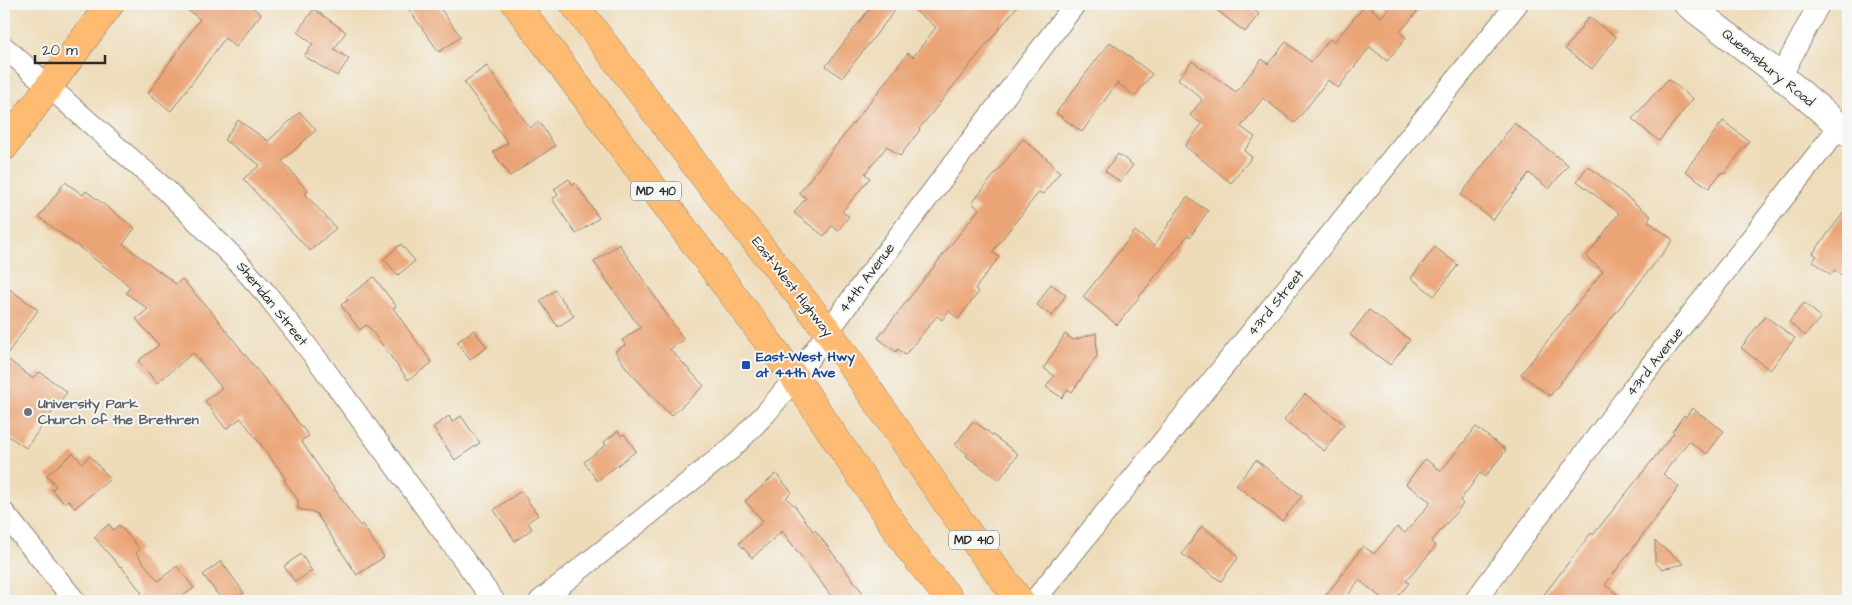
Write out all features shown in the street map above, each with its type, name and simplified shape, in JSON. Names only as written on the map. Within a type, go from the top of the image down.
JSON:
[{"type":"main road","points":[[4,147],[110,4]]},
{"type":"main road","name":"MD 410","points":[[516,4],[795,378],[911,551],[951,601]]},
{"type":"main road","name":"East-West Highway","points":[[574,4],[709,183],[828,332],[968,533],[1020,601]]},
{"type":"street","name":"44th Avenue","points":[[540,601],[732,448],[766,413],[795,378],[1074,4]]},
{"type":"street","name":"43rd Street","points":[[1034,601],[1517,4]]},
{"type":"street","name":"Queensbury Road","points":[[1687,4],[1781,76],[1844,129]]},
{"type":"street","points":[[1781,76],[1819,4]]},
{"type":"street","name":"Sheridan Street","points":[[4,48],[166,190],[248,274],[327,373],[494,601]]},
{"type":"street","name":"43rd Avenue","points":[[1475,601],[1637,383],[1844,129]]},
{"type":"street","points":[[4,514],[75,601]]},
{"type":"building","points":[[179,4],[248,4],[261,14],[236,47],[225,38],[171,111],[148,93],[200,19]]},
{"type":"building","points":[[405,4],[437,4],[461,37],[439,52]]},
{"type":"building","points":[[873,4],[900,4],[842,78],[826,66]]},
{"type":"building","points":[[907,4],[1019,4],[919,129],[900,156],[887,146],[865,174],[870,178],[842,212],[849,216],[838,231],[832,226],[824,236],[794,213],[806,198],[799,193],[908,53],[913,57],[936,27]]},
{"type":"building","points":[[1209,4],[1246,4],[1259,14],[1245,32]]},
{"type":"building","points":[[1366,4],[1381,17],[1393,4],[1424,4],[1400,32],[1406,38],[1387,61],[1370,47],[1338,88],[1328,80],[1295,123],[1263,98],[1241,127],[1255,137],[1244,151],[1252,157],[1231,183],[1185,146],[1202,124],[1190,115],[1202,100],[1178,79],[1192,61],[1236,92],[1262,59],[1268,64],[1286,42],[1311,62],[1330,39],[1334,42]]},
{"type":"building","points":[[314,9],[346,32],[334,49],[349,59],[337,76],[304,56],[313,44],[297,32]]},
{"type":"building","points":[[1589,17],[1616,37],[1592,69],[1565,49]]},
{"type":"building","points":[[1110,42],[1152,74],[1135,96],[1117,83],[1082,132],[1056,113]]},
{"type":"building","points":[[487,66],[530,128],[539,122],[555,146],[510,176],[493,152],[508,143],[464,82]]},
{"type":"building","points":[[1668,79],[1693,99],[1659,141],[1632,119]]},
{"type":"building","points":[[300,112],[316,130],[282,161],[308,191],[305,194],[336,228],[310,251],[243,179],[260,165],[224,140],[238,120],[268,141]]},
{"type":"building","points":[[1723,121],[1749,141],[1724,174],[1722,172],[1709,188],[1685,171]]},
{"type":"building","points":[[1514,123],[1568,165],[1549,189],[1529,173],[1493,220],[1461,195]]},
{"type":"building","points":[[1023,139],[1060,172],[1043,194],[1039,192],[992,252],[999,257],[975,289],[979,292],[958,319],[949,311],[942,320],[937,316],[905,355],[898,349],[896,352],[878,338],[979,209],[972,203]]},
{"type":"building","points":[[1118,154],[1133,165],[1120,182],[1105,171]]},
{"type":"building","points":[[1588,166],[1651,216],[1648,221],[1673,240],[1550,396],[1521,374],[1603,271],[1586,257],[1619,213],[1577,181]]},
{"type":"building","points":[[569,179],[573,185],[575,183],[599,218],[576,234],[552,199],[558,195],[554,189]]},
{"type":"building","points":[[65,182],[83,195],[86,191],[135,228],[123,244],[176,284],[182,279],[214,315],[309,436],[301,441],[384,557],[357,575],[316,513],[298,509],[298,500],[284,480],[286,479],[241,418],[226,429],[205,401],[222,388],[193,353],[157,383],[138,361],[159,345],[136,319],[148,309],[126,293],[130,287],[121,279],[39,217]]},
{"type":"building","points":[[1187,197],[1208,211],[1190,237],[1188,235],[1117,325],[1083,297],[1135,231],[1154,246]]},
{"type":"building","points":[[1848,207],[1848,265],[1841,275],[1834,270],[1831,275],[1813,261],[1817,256],[1813,253]]},
{"type":"building","points":[[401,244],[415,261],[398,275],[384,259]]},
{"type":"building","points":[[619,244],[684,340],[670,349],[704,386],[671,416],[628,370],[615,351],[625,345],[622,340],[640,328],[594,262]]},
{"type":"building","points":[[1435,247],[1458,265],[1434,296],[1411,278]]},
{"type":"building","points":[[374,277],[396,306],[393,308],[432,363],[408,380],[369,327],[366,325],[360,330],[341,305],[348,300],[346,298]]},
{"type":"building","points":[[1051,284],[1066,295],[1052,316],[1037,305]]},
{"type":"building","name":"University Park Church of the Brethren","points":[[4,285],[38,310],[5,357],[32,378],[40,372],[67,392],[26,448],[4,433]]},
{"type":"building","points":[[555,290],[574,316],[558,327],[540,301]]},
{"type":"building","points":[[1804,303],[1821,317],[1805,336],[1789,322]]},
{"type":"building","points":[[1369,310],[1410,340],[1390,365],[1350,335]]},
{"type":"building","points":[[1765,316],[1795,338],[1770,370],[1741,348]]},
{"type":"building","points":[[474,330],[487,347],[470,360],[457,342]]},
{"type":"building","points":[[1096,333],[1097,356],[1072,392],[1068,389],[1062,398],[1046,387],[1054,376],[1044,368],[1065,334],[1073,340]]},
{"type":"building","points":[[1305,394],[1344,424],[1324,451],[1284,420]]},
{"type":"building","points":[[1692,408],[1724,431],[1707,454],[1689,441],[1663,474],[1679,487],[1605,585],[1626,601],[1539,601],[1591,533],[1593,535],[1674,433],[1672,432],[1684,415],[1686,417]]},
{"type":"building","points":[[449,416],[452,422],[461,416],[480,443],[455,460],[433,427]]},
{"type":"building","points":[[972,422],[975,422],[1018,454],[999,480],[966,456],[968,454],[955,445]]},
{"type":"building","points":[[1476,427],[1506,450],[1485,477],[1480,473],[1460,501],[1463,504],[1431,542],[1436,546],[1406,581],[1409,583],[1394,601],[1385,601],[1359,580],[1344,601],[1322,601],[1363,546],[1374,554],[1397,527],[1405,533],[1431,502],[1406,484],[1425,459],[1441,471]]},
{"type":"building","points":[[618,431],[621,436],[624,434],[636,451],[597,481],[584,462],[606,445],[604,442]]},
{"type":"building","points":[[73,453],[82,463],[90,456],[110,479],[75,508],[68,500],[64,503],[52,490],[56,486],[47,475]]},
{"type":"building","points":[[1256,460],[1302,496],[1282,521],[1236,485]]},
{"type":"building","points":[[776,474],[792,492],[786,498],[795,506],[813,531],[815,530],[869,601],[835,601],[782,531],[752,558],[739,543],[763,521],[745,501]]},
{"type":"building","points":[[521,491],[538,515],[528,522],[532,529],[515,541],[494,510]]},
{"type":"building","points":[[109,524],[113,530],[119,525],[140,549],[136,553],[158,581],[177,566],[194,588],[176,601],[132,601],[142,593],[121,566],[94,537]]},
{"type":"building","points":[[1202,526],[1233,551],[1238,558],[1221,581],[1182,554]]},
{"type":"building","points":[[1655,541],[1684,564],[1662,569],[1655,563]]},
{"type":"building","points":[[301,554],[312,571],[295,582],[284,566]]},
{"type":"building","points":[[221,561],[244,593],[233,601],[223,601],[203,575]]},
{"type":"place","name":"East-West Hwy at 44th Ave","points":[[746,365]]},
{"type":"place","name":"University Park Church of the Brethren","points":[[28,412]]}]
